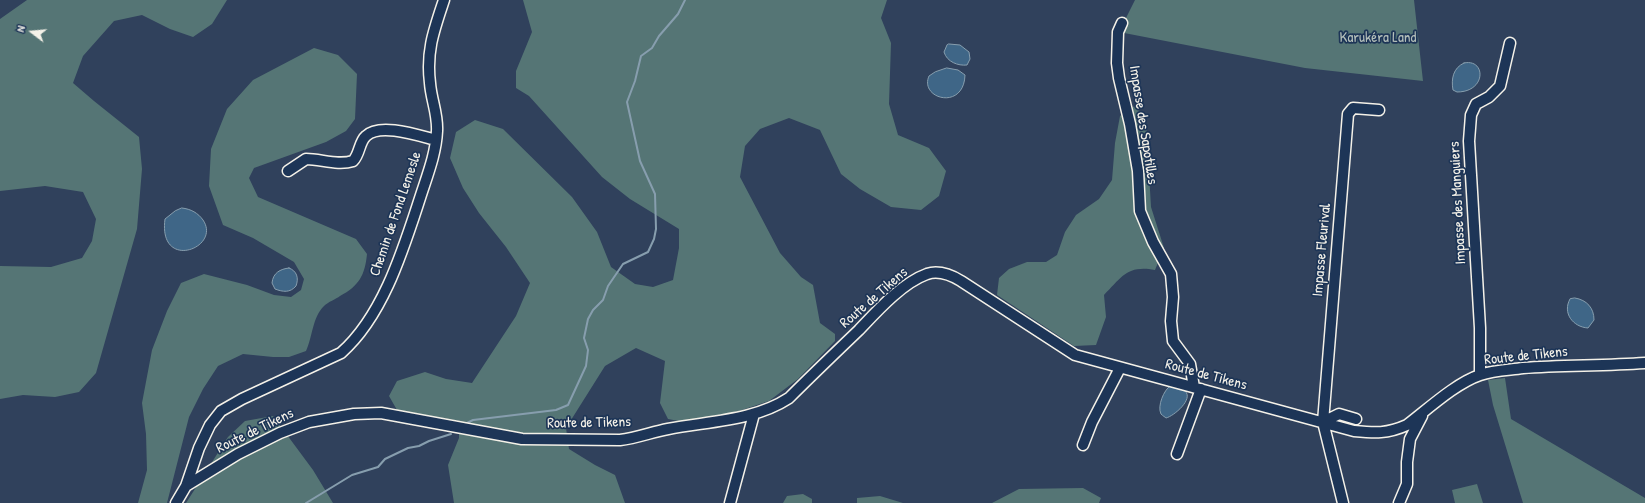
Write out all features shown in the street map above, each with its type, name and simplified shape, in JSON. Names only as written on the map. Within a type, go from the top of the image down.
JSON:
[{"type":"street","name":"Chemin de Fond Lemesle","points":[[186,486],[199,448],[210,425],[221,411],[242,399],[341,353],[353,343],[385,290],[404,246],[433,158],[437,129],[430,85],[428,53],[444,0]]},
{"type":"street","name":"Impasse des Sapotilles","points":[[1122,23],[1118,32],[1117,62],[1138,171],[1140,211],[1153,242],[1171,274],[1173,297],[1171,321],[1173,341],[1190,364],[1197,388]]},
{"type":"street","name":"Impasse des Manguiers","points":[[1480,375],[1478,289],[1469,141],[1471,115],[1476,104],[1489,97],[1500,86],[1510,44]]},
{"type":"street","name":"Impasse Fleurival","points":[[1322,422],[1348,114],[1353,108],[1379,110]]},
{"type":"street","points":[[288,171],[306,159],[330,162],[354,161],[362,140],[366,135],[380,130],[400,131],[436,140]]},
{"type":"street","name":"Route de Tikens","points":[[176,503],[186,486],[238,454],[280,433],[309,422],[354,414],[381,413],[522,439],[620,440],[636,439],[667,429],[754,414],[775,407],[789,398],[880,308],[903,289],[927,274],[936,273],[951,275],[1075,355],[1354,431],[1375,433],[1389,432],[1407,424],[1457,388],[1480,375],[1501,370],[1645,363]]},
{"type":"street","points":[[1083,446],[1092,422],[1120,368]]},
{"type":"street","points":[[1177,454],[1197,388]]},
{"type":"street","points":[[1399,503],[1407,484],[1407,462],[1410,439],[1423,413]]},
{"type":"street","points":[[730,503],[754,414]]},
{"type":"street","points":[[1343,503],[1322,422],[1339,414],[1356,419]]},
{"type":"green space","points":[[27,0],[227,0],[212,24],[193,37],[170,29],[142,15],[114,21],[83,56],[73,83],[139,137],[142,169],[137,229],[96,373],[79,392],[55,397],[23,395],[0,399],[0,266],[51,267],[82,258],[92,241],[96,219],[83,192],[45,186],[0,191],[0,19]]},
{"type":"green space","points":[[523,0],[887,0],[881,18],[891,43],[889,104],[898,135],[929,148],[946,171],[939,196],[921,210],[891,207],[860,189],[841,174],[820,130],[789,118],[760,129],[745,146],[740,177],[780,253],[801,277],[813,285],[820,323],[835,334],[835,341],[798,379],[769,401],[739,411],[684,422],[668,419],[660,403],[665,361],[636,348],[605,366],[566,428],[569,449],[615,475],[625,503],[454,503],[448,465],[459,438],[459,421],[397,410],[389,396],[397,381],[425,372],[446,379],[472,383],[516,316],[530,283],[506,247],[479,213],[463,188],[450,158],[456,132],[475,120],[503,129],[572,197],[597,232],[611,267],[635,284],[653,287],[673,280],[679,248],[679,229],[630,199],[602,177],[529,96],[516,88],[516,71],[532,32]]},
{"type":"green space","name":"Karukéra Land","points":[[1135,0],[1414,0],[1423,81],[1305,68],[1119,32]]},
{"type":"green space","points":[[314,48],[338,55],[357,74],[355,119],[346,131],[326,142],[254,168],[249,178],[258,197],[356,239],[367,254],[363,274],[352,288],[326,305],[320,311],[306,351],[289,357],[243,354],[218,366],[203,389],[189,417],[167,503],[138,503],[147,470],[146,434],[142,403],[152,350],[167,311],[181,283],[204,274],[247,285],[274,295],[291,297],[301,290],[304,279],[294,262],[253,238],[223,225],[209,186],[211,149],[227,109],[253,80]]},
{"type":"green space","points":[[1136,105],[1146,122],[1151,207],[1164,248],[1155,270],[1138,269],[1131,271],[1121,278],[1104,295],[1106,317],[1096,345],[1074,346],[997,295],[999,278],[1009,269],[1027,262],[1046,262],[1057,255],[1065,232],[1076,215],[1099,199],[1112,180],[1115,143],[1120,116]]},
{"type":"green space","points":[[1505,378],[1511,419],[1645,498],[1645,503],[1523,503],[1493,405],[1488,380]]},
{"type":"green space","points":[[273,416],[313,470],[333,503],[186,503],[228,437],[245,421]]},
{"type":"green space","points":[[1477,484],[1483,503],[1455,503],[1452,490]]},
{"type":"green space","points":[[1083,488],[1101,498],[1099,503],[992,503],[1019,489]]},
{"type":"green space","points":[[803,494],[812,499],[812,503],[783,503],[787,496]]},
{"type":"green space","points":[[880,496],[903,503],[857,503],[857,498]]},
{"type":"water","points":[[949,44],[960,45],[969,52],[970,59],[967,65],[960,65],[950,61],[944,52]]},
{"type":"water","points":[[1464,63],[1476,65],[1480,76],[1474,87],[1467,91],[1457,92],[1453,90],[1452,82],[1455,71]]},
{"type":"water","points":[[947,68],[958,70],[965,75],[963,86],[958,94],[943,98],[930,91],[928,84],[929,76],[935,72]]},
{"type":"water","points":[[182,208],[197,213],[203,220],[207,230],[204,239],[197,246],[188,250],[179,250],[171,245],[165,235],[165,219],[175,211]]},
{"type":"water","points":[[289,268],[297,275],[296,286],[291,290],[286,291],[275,289],[272,283],[275,274],[283,269]]},
{"type":"water","points":[[1575,298],[1589,305],[1593,312],[1594,320],[1588,328],[1578,325],[1570,318],[1568,314],[1567,309],[1570,299]]},
{"type":"water","points":[[1170,386],[1180,388],[1185,391],[1187,398],[1185,403],[1178,411],[1166,418],[1161,414],[1160,407],[1163,395]]},
{"type":"waterway","points":[[465,424],[473,420],[556,410],[568,405],[586,366],[588,350],[584,338],[588,319],[593,310],[603,300],[608,286],[623,264],[648,252],[654,239],[656,229],[655,194],[640,161],[627,102],[635,81],[641,56],[652,48],[659,36],[678,14],[685,0]]},
{"type":"waterway","points":[[306,503],[352,475],[378,467],[385,459],[408,448],[419,446],[451,434]]}]
